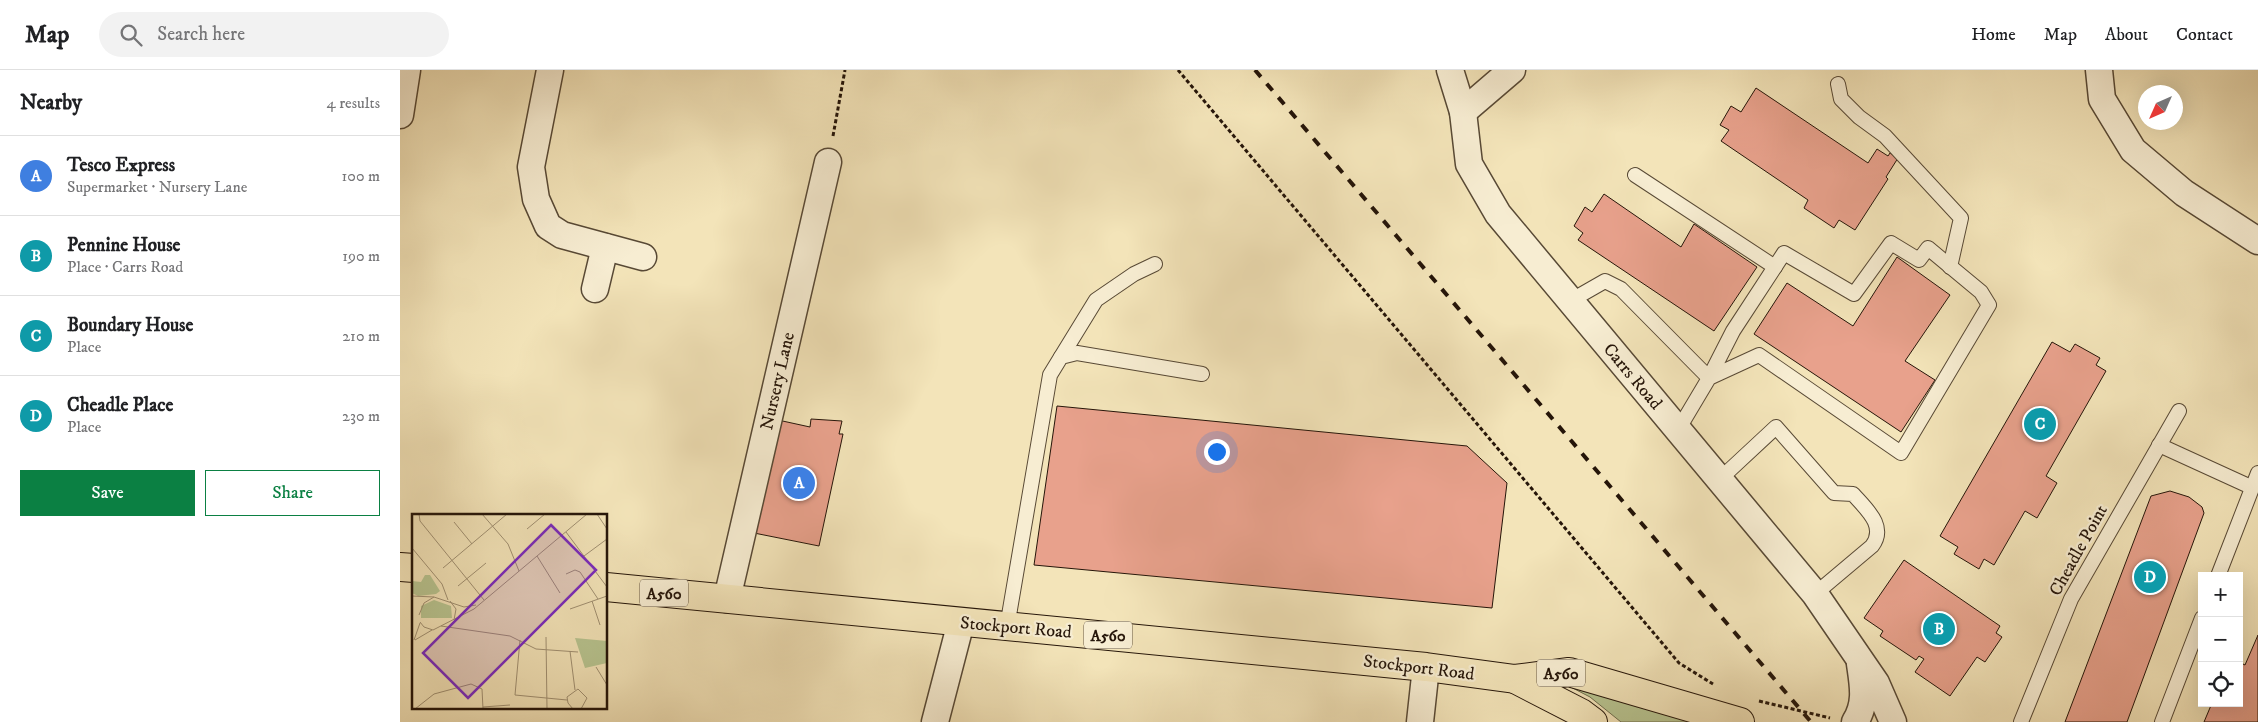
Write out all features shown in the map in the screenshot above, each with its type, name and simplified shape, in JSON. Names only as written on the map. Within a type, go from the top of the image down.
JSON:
[{"type":"main road","name":"Stockport Road","points":[[608,587],[1426,667],[1515,679],[1569,672],[1747,711]]},
{"type":"main road","name":"Stockport Road","points":[[1515,679],[1581,713],[1593,722]]},
{"type":"street","points":[[400,115],[407,70]]},
{"type":"street","points":[[550,70],[531,167],[536,199],[548,226],[562,235],[643,257]]},
{"type":"street","name":"Carrs Road","points":[[1450,70],[1463,112],[1469,164],[1498,214],[1815,594],[1876,683],[1893,722]]},
{"type":"street","points":[[1463,112],[1512,70]]},
{"type":"street","points":[[2099,70],[2102,99],[2133,150],[2184,193],[2258,241]]},
{"type":"street","name":"Nursery Lane","points":[[727,599],[828,162]]},
{"type":"street","points":[[595,289],[605,246]]},
{"type":"street","points":[[935,722],[961,622]]},
{"type":"street","name":"Carrs Road","points":[[1846,719],[1863,706],[1864,691],[1860,661]]},
{"type":"street","points":[[1420,722],[1426,667]]},
{"type":"lane","points":[[1838,84],[1840,99],[1859,117],[1886,136],[1961,218],[1950,267]]},
{"type":"lane","points":[[1635,175],[1775,267]]},
{"type":"lane","points":[[1678,430],[1709,378],[1733,331],[1784,253],[1854,294],[1890,243],[1919,260],[1928,248],[1981,292],[1988,305],[1901,453],[1759,354],[1709,378]]},
{"type":"lane","points":[[1007,627],[1050,375],[1096,300],[1134,274],[1155,264]]},
{"type":"lane","points":[[1570,300],[1605,281],[1621,289],[1709,378]]},
{"type":"lane","points":[[1061,357],[1076,353],[1202,374]]},
{"type":"lane","name":"Cheadle Point","points":[[2024,720],[2071,599],[2179,411]]},
{"type":"lane","points":[[1719,480],[1776,427],[1834,493],[1853,494],[1873,518],[1879,529],[1877,539],[1872,546],[1815,594]]},
{"type":"lane","points":[[2159,445],[2252,487]]},
{"type":"lane","points":[[2220,572],[2258,473]]},
{"type":"lane","points":[[2162,722],[2198,628]]},
{"type":"path","points":[[828,162],[845,70]]},
{"type":"path","points":[[1178,70],[1679,663],[1719,688]]},
{"type":"path","points":[[1747,711],[1826,719],[1846,719]]},
{"type":"green space","points":[[1563,683],[1692,722],[1621,722],[1590,697]]},
{"type":"building","points":[[1756,88],[1868,163],[1877,149],[1888,156],[1890,153],[1898,158],[1886,177],[1888,179],[1855,230],[1839,220],[1834,228],[1804,208],[1808,200],[1721,141],[1729,130],[1720,125],[1731,106],[1741,112]]},
{"type":"building","points":[[1604,194],[1681,247],[1694,224],[1757,267],[1714,331],[1578,240],[1583,233],[1574,226],[1585,207],[1592,212]]},
{"type":"building","points":[[1897,257],[1950,295],[1905,361],[1935,380],[1901,432],[1754,334],[1787,283],[1853,326]]},
{"type":"building","points":[[2052,342],[2070,352],[2075,344],[2100,358],[2096,365],[2106,371],[2046,476],[2057,483],[2037,518],[2025,511],[1994,565],[1984,559],[1979,569],[1954,554],[1958,547],[1940,536]]},
{"type":"building","points":[[1057,406],[1467,446],[1507,483],[1492,608],[1034,565]]},
{"type":"building","points":[[811,419],[842,421],[839,434],[843,434],[819,546],[754,533],[778,420],[810,427]]},
{"type":"building","points":[[2170,491],[2189,497],[2202,507],[2204,513],[2127,722],[2065,722],[2151,496]]},
{"type":"building","points":[[1904,560],[2000,626],[1996,633],[2002,637],[1985,662],[1977,657],[1950,696],[1915,672],[1924,659],[1919,656],[1916,660],[1880,636],[1883,631],[1864,618]]},
{"type":"building","points":[[2258,635],[2258,722],[2204,722],[2210,707],[2243,707],[2243,664],[2245,665]]},
{"type":"railway","points":[[1255,70],[1811,722]]},
{"type":"place","name":"Boundary House","points":[[2040,424]]},
{"type":"place","name":"Tesco Express","points":[[799,483]]},
{"type":"place","name":"Cheadle Place","points":[[2150,577]]},
{"type":"place","name":"Pennine House","points":[[1939,629]]}]
